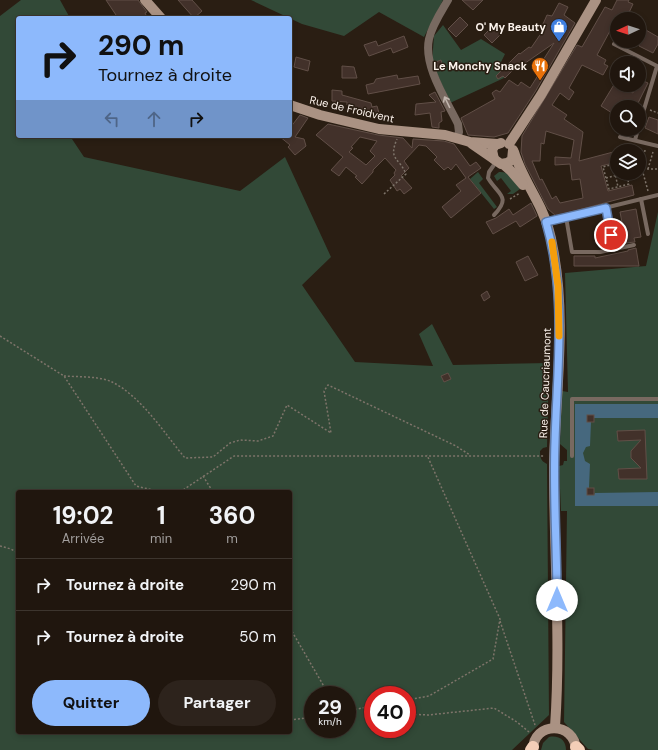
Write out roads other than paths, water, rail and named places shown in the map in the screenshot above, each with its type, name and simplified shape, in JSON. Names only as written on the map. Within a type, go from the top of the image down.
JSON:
[{"type":"street","points":[[145,0],[159,16]]},
{"type":"street","points":[[448,0],[431,32],[428,44],[428,55],[432,69],[458,124],[460,132],[457,138]]},
{"type":"street","points":[[498,162],[512,160],[511,148],[596,0]]},
{"type":"street","name":"Rue de Froidvent","points":[[292,106],[327,117],[379,129],[438,134],[470,142]]},
{"type":"street","points":[[470,142],[497,144],[504,142],[511,148],[518,165],[541,209]]},
{"type":"street","points":[[470,142],[512,170],[541,209]]},
{"type":"street","points":[[497,144],[492,150],[498,162]]},
{"type":"street","name":"Rue de Caucriaumont","points":[[541,209],[546,222],[555,258],[559,307],[555,456],[557,569],[554,727]]},
{"type":"street","points":[[534,744],[545,729],[554,727],[569,733],[577,749]]},
{"type":"lane","points":[[622,48],[658,65],[646,104]]},
{"type":"lane","points":[[635,140],[636,136]]},
{"type":"lane","points":[[620,137],[656,146]]},
{"type":"lane","points":[[494,215],[504,201],[502,196],[488,178],[489,172],[498,162]]},
{"type":"lane","points":[[546,222],[658,195]]},
{"type":"lane","points":[[641,199],[648,234]]},
{"type":"lane","points":[[606,208],[614,249]]},
{"type":"lane","points":[[566,217],[572,252],[600,252],[634,245]]},
{"type":"lane","points":[[572,456],[572,399],[658,399]]},
{"type":"water","points":[[575,404],[658,404],[658,418],[594,418],[594,415],[587,415],[587,422],[591,422],[590,446],[586,447],[583,453],[585,461],[590,464],[589,488],[587,488],[587,495],[594,495],[595,493],[658,492],[658,506],[575,506]]},
{"type":"place","name":"O' My Beauty","points":[[559,42]]},
{"type":"place","name":"Le Monchy Snack","points":[[540,81]]}]
